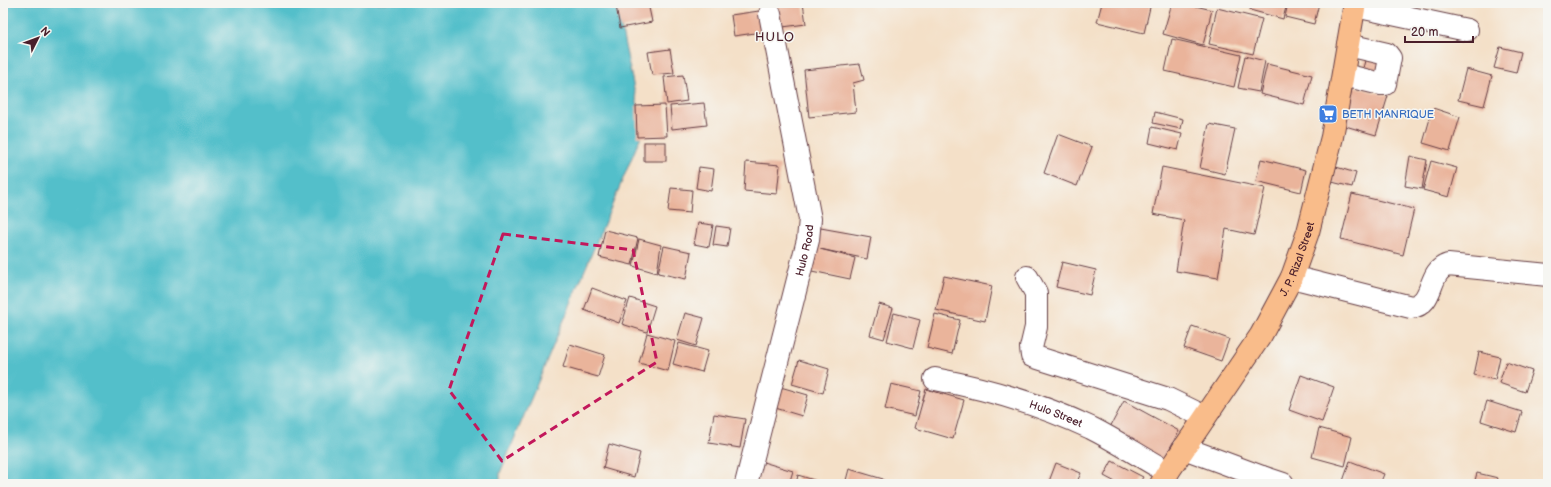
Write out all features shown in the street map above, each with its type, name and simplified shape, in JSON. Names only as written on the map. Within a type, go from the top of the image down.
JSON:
[{"type":"main road","name":"J. P. Rizal Street","points":[[1164,478],[1261,335],[1292,277],[1308,232],[1332,137],[1344,75],[1355,4]]},
{"type":"street","points":[[1355,4],[1467,30]]},
{"type":"street","name":"Hulo Road","points":[[746,484],[808,240],[810,219],[770,14]]},
{"type":"street","points":[[1344,75],[1385,84],[1390,58],[1385,53],[1348,45]]},
{"type":"street","points":[[1292,277],[1411,307],[1418,307],[1423,303],[1439,269],[1448,265],[1548,275]]},
{"type":"street","points":[[1027,277],[1036,293],[1036,327],[1031,348],[1032,356],[1168,399],[1205,417]]},
{"type":"street","name":"Hulo Street","points":[[935,379],[978,387],[1092,428],[1164,478]]},
{"type":"street","points":[[1184,448],[1261,481],[1283,484]]},
{"type":"highlighted area","points":[[503,234],[633,250],[657,362],[502,461],[449,390]]},
{"type":"water","points":[[3,3],[616,3],[643,131],[500,473],[500,484],[3,484]]},
{"type":"building","points":[[630,3],[648,3],[652,22],[620,28],[616,6]]},
{"type":"building","points":[[772,3],[803,3],[806,24],[775,28]]},
{"type":"building","points":[[1102,3],[1151,3],[1144,33],[1097,22]]},
{"type":"building","points":[[1172,3],[1183,3],[1212,10],[1203,45],[1163,34]]},
{"type":"building","points":[[1252,3],[1287,3],[1283,19],[1250,10]]},
{"type":"building","points":[[1288,3],[1319,3],[1314,24],[1285,17]]},
{"type":"building","points":[[1217,8],[1262,19],[1253,54],[1209,44]]},
{"type":"building","points":[[759,11],[762,32],[734,36],[731,15]]},
{"type":"building","points":[[1172,39],[1241,55],[1234,87],[1165,71]]},
{"type":"building","points":[[1500,47],[1521,52],[1516,73],[1494,68]]},
{"type":"building","points":[[670,49],[674,73],[652,75],[648,52]]},
{"type":"building","points":[[1367,53],[1386,57],[1381,77],[1362,72]]},
{"type":"building","points":[[1245,56],[1265,61],[1259,92],[1238,88]]},
{"type":"building","points":[[860,64],[864,80],[853,83],[856,112],[809,117],[804,70]]},
{"type":"building","points":[[1267,64],[1312,75],[1304,105],[1260,94]]},
{"type":"building","points":[[1466,69],[1492,76],[1484,106],[1458,100]]},
{"type":"building","points":[[683,75],[687,101],[667,104],[664,77]]},
{"type":"building","points":[[1353,86],[1388,96],[1376,135],[1342,125]]},
{"type":"building","points":[[704,103],[707,125],[672,129],[670,106]]},
{"type":"building","points":[[665,105],[667,136],[637,137],[636,106]]},
{"type":"building","points":[[1433,108],[1460,117],[1450,151],[1423,143]]},
{"type":"building","points":[[1155,112],[1183,119],[1181,129],[1153,123]]},
{"type":"building","points":[[1209,124],[1235,129],[1225,174],[1200,168]]},
{"type":"building","points":[[1152,127],[1182,134],[1178,150],[1149,143]]},
{"type":"building","points":[[1058,134],[1092,147],[1077,186],[1044,173]]},
{"type":"building","points":[[644,142],[666,142],[666,161],[644,161]]},
{"type":"building","points":[[1410,156],[1427,160],[1422,189],[1405,186]]},
{"type":"building","points":[[1261,159],[1306,170],[1301,192],[1256,181]]},
{"type":"building","points":[[1431,161],[1457,168],[1449,197],[1423,190]]},
{"type":"building","points":[[746,162],[780,165],[777,194],[744,191]]},
{"type":"building","points":[[699,167],[714,169],[711,191],[696,188]]},
{"type":"building","points":[[1162,167],[1265,188],[1254,235],[1226,229],[1218,278],[1176,271],[1184,220],[1153,214]]},
{"type":"building","points":[[1336,167],[1356,173],[1352,187],[1332,182]]},
{"type":"building","points":[[671,188],[692,190],[690,213],[668,211]]},
{"type":"building","points":[[1352,194],[1414,209],[1403,255],[1341,239]]},
{"type":"building","points":[[698,223],[713,225],[709,247],[694,244]]},
{"type":"building","points":[[716,226],[730,228],[727,247],[713,245]]},
{"type":"building","points":[[815,227],[871,237],[867,259],[820,249],[855,258],[850,279],[807,270]]},
{"type":"building","points":[[605,230],[638,238],[632,265],[599,257]]},
{"type":"building","points":[[639,239],[661,245],[657,273],[633,266]]},
{"type":"building","points":[[664,246],[691,252],[686,279],[658,273]]},
{"type":"building","points":[[1062,262],[1096,270],[1090,295],[1056,287]]},
{"type":"building","points":[[944,276],[992,286],[985,321],[936,310]]},
{"type":"building","points":[[592,288],[627,301],[619,323],[584,310]]},
{"type":"building","points":[[630,298],[655,306],[647,332],[622,324]]},
{"type":"building","points":[[879,304],[893,308],[884,339],[870,335]]},
{"type":"building","points":[[685,313],[704,318],[696,346],[677,340]]},
{"type":"building","points":[[894,313],[920,320],[913,348],[887,341]]},
{"type":"building","points":[[935,314],[960,320],[952,354],[927,348]]},
{"type":"building","points":[[1192,326],[1229,339],[1221,361],[1184,348]]},
{"type":"building","points":[[647,333],[675,341],[668,371],[639,363]]},
{"type":"building","points":[[679,343],[708,351],[702,372],[673,364]]},
{"type":"building","points":[[570,344],[605,355],[598,377],[563,367]]},
{"type":"building","points":[[1479,352],[1500,357],[1495,380],[1474,375]]},
{"type":"building","points":[[799,360],[829,369],[823,393],[792,384]]},
{"type":"building","points":[[1506,362],[1532,371],[1525,392],[1499,383]]},
{"type":"building","points":[[1301,375],[1334,387],[1322,422],[1289,410]]},
{"type":"building","points":[[891,384],[921,391],[915,416],[885,409]]},
{"type":"building","points":[[777,386],[808,395],[802,416],[772,407]]},
{"type":"building","points":[[926,389],[964,400],[953,439],[915,428]]},
{"type":"building","points":[[1124,401],[1179,431],[1163,461],[1108,431]]},
{"type":"building","points":[[1487,401],[1522,412],[1516,432],[1481,421]]},
{"type":"building","points":[[714,414],[745,419],[740,448],[709,443]]},
{"type":"building","points":[[1319,428],[1352,437],[1345,466],[1312,457]]},
{"type":"building","points":[[609,444],[640,453],[634,477],[603,468]]},
{"type":"building","points":[[1112,461],[1143,477],[1139,484],[1119,484],[1104,476]]},
{"type":"building","points":[[1350,461],[1384,474],[1380,484],[1342,484]]},
{"type":"building","points":[[763,462],[793,471],[789,484],[757,484]]},
{"type":"building","points":[[1056,463],[1081,473],[1076,484],[1048,484]]},
{"type":"building","points":[[849,469],[883,479],[882,484],[845,484]]},
{"type":"building","points":[[1477,473],[1498,478],[1496,484],[1474,484]]},
{"type":"building","points":[[798,475],[817,481],[816,484],[796,484]]},
{"type":"place","name":"BETH MANRIQUE","points":[[1328,114]]},
{"type":"district","name":"HULO","points":[[775,36]]}]
